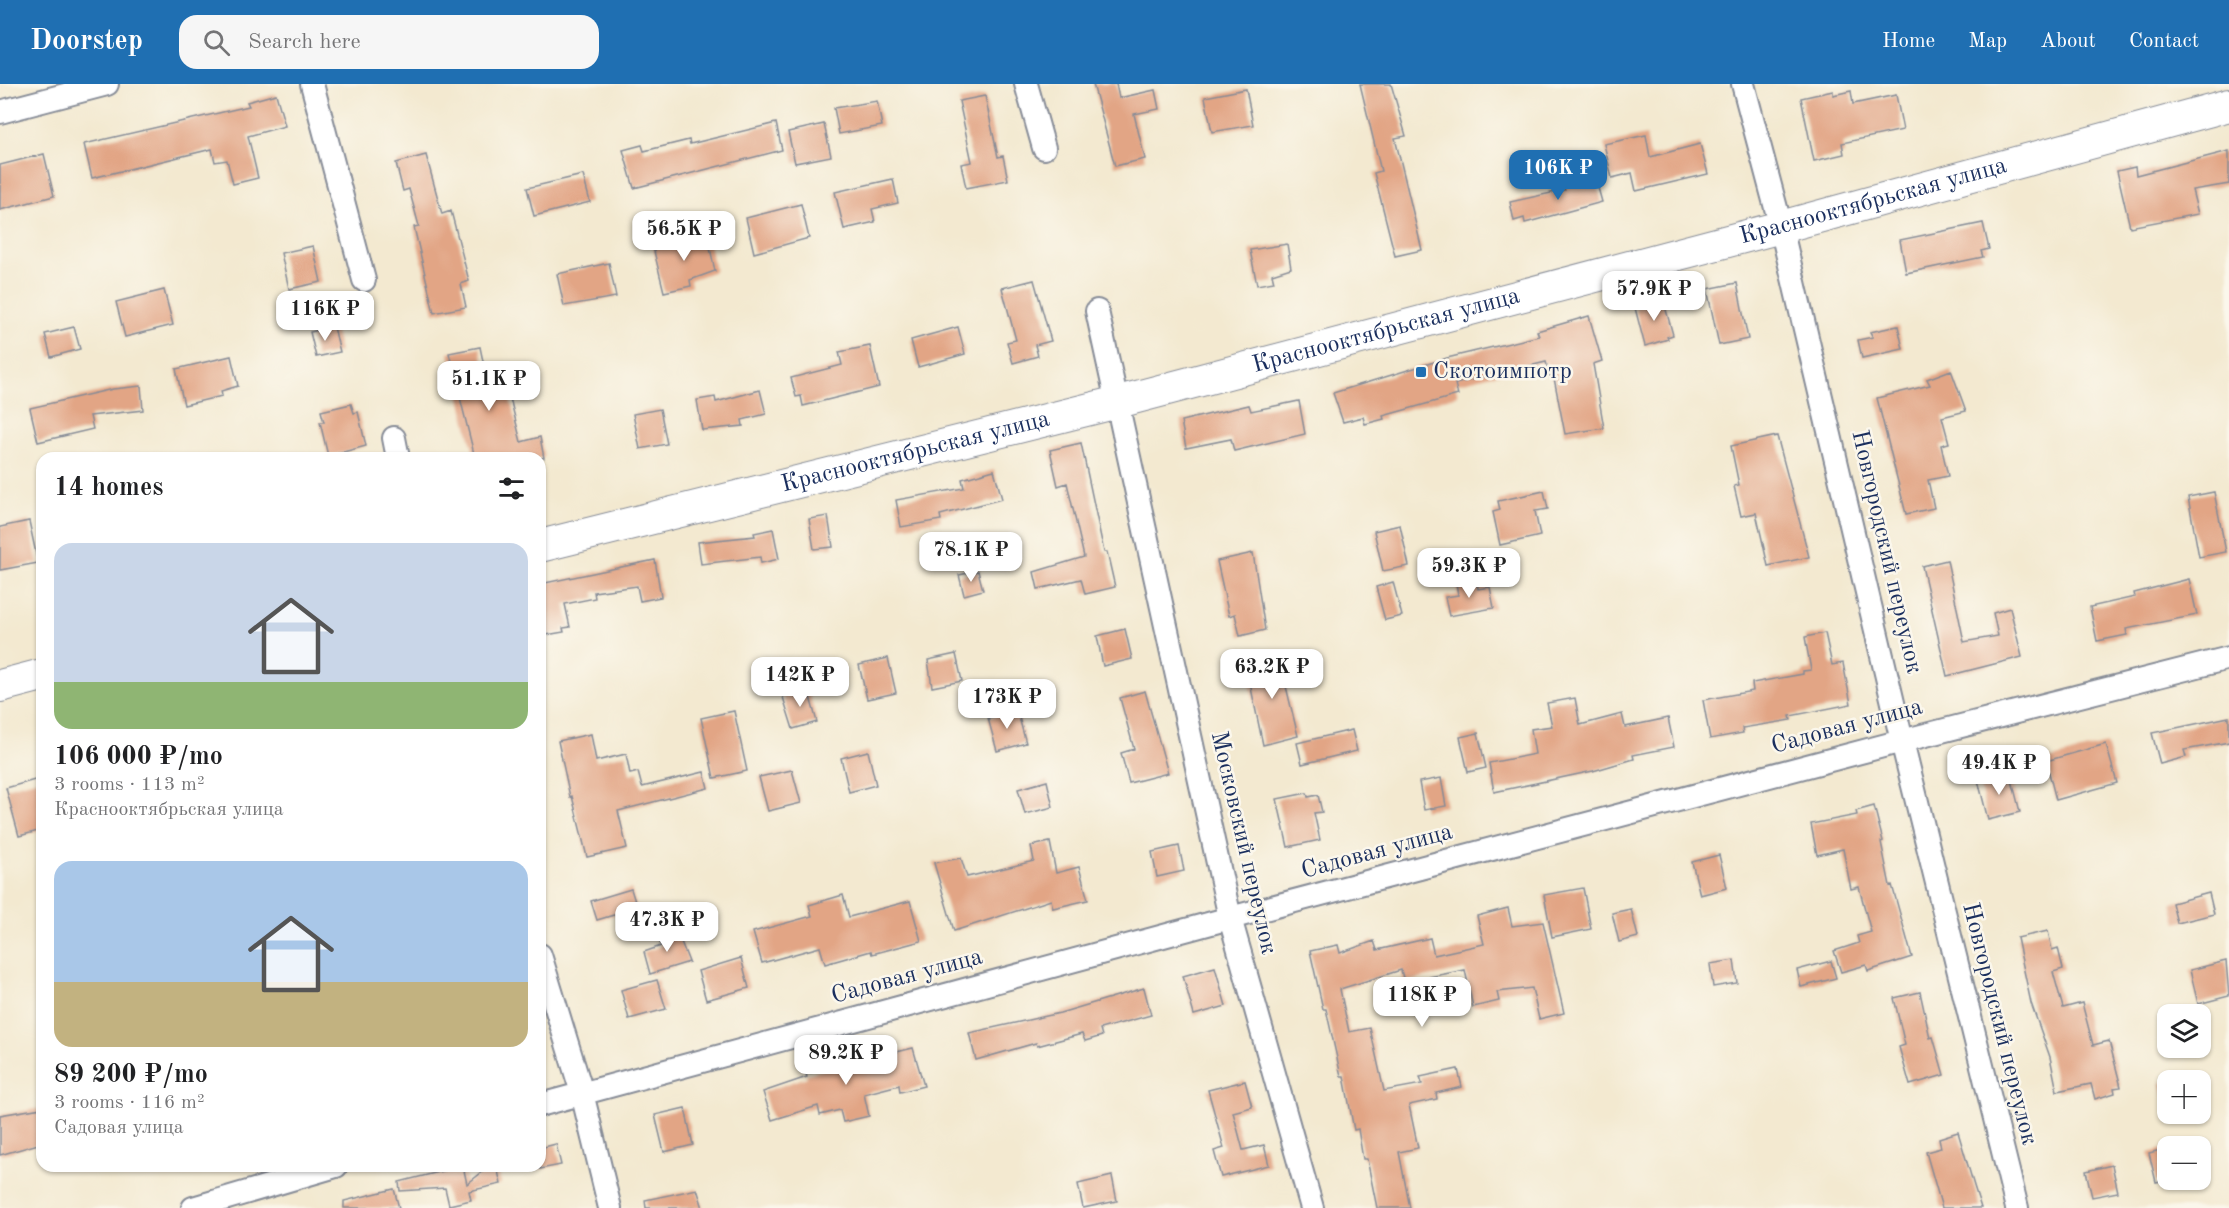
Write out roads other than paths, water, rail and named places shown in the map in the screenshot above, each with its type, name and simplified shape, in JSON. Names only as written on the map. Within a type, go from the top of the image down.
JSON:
[{"type":"main road","name":"Краснооктябрьская улица","points":[[546,545],[1118,402],[1781,227],[2229,105]]},
{"type":"main road","points":[[0,686],[36,677]]},
{"type":"street","points":[[0,112],[107,84]]},
{"type":"street","points":[[312,84],[364,280]]},
{"type":"street","points":[[1026,84],[1044,148]]},
{"type":"street","name":"Новгородский переулок","points":[[1743,84],[1781,227],[1902,741],[2017,1208]]},
{"type":"street","name":"Московский переулок","points":[[1097,311],[1230,918],[1312,1208]]},
{"type":"street","name":"Садовая улица","points":[[546,1103],[1230,918],[1902,741],[2229,658]]},
{"type":"street","points":[[546,975],[582,1093],[610,1208]]},
{"type":"street","points":[[193,1208],[316,1172]]},
{"type":"place","name":"Скотоимпотр","points":[[1421,372]]}]
